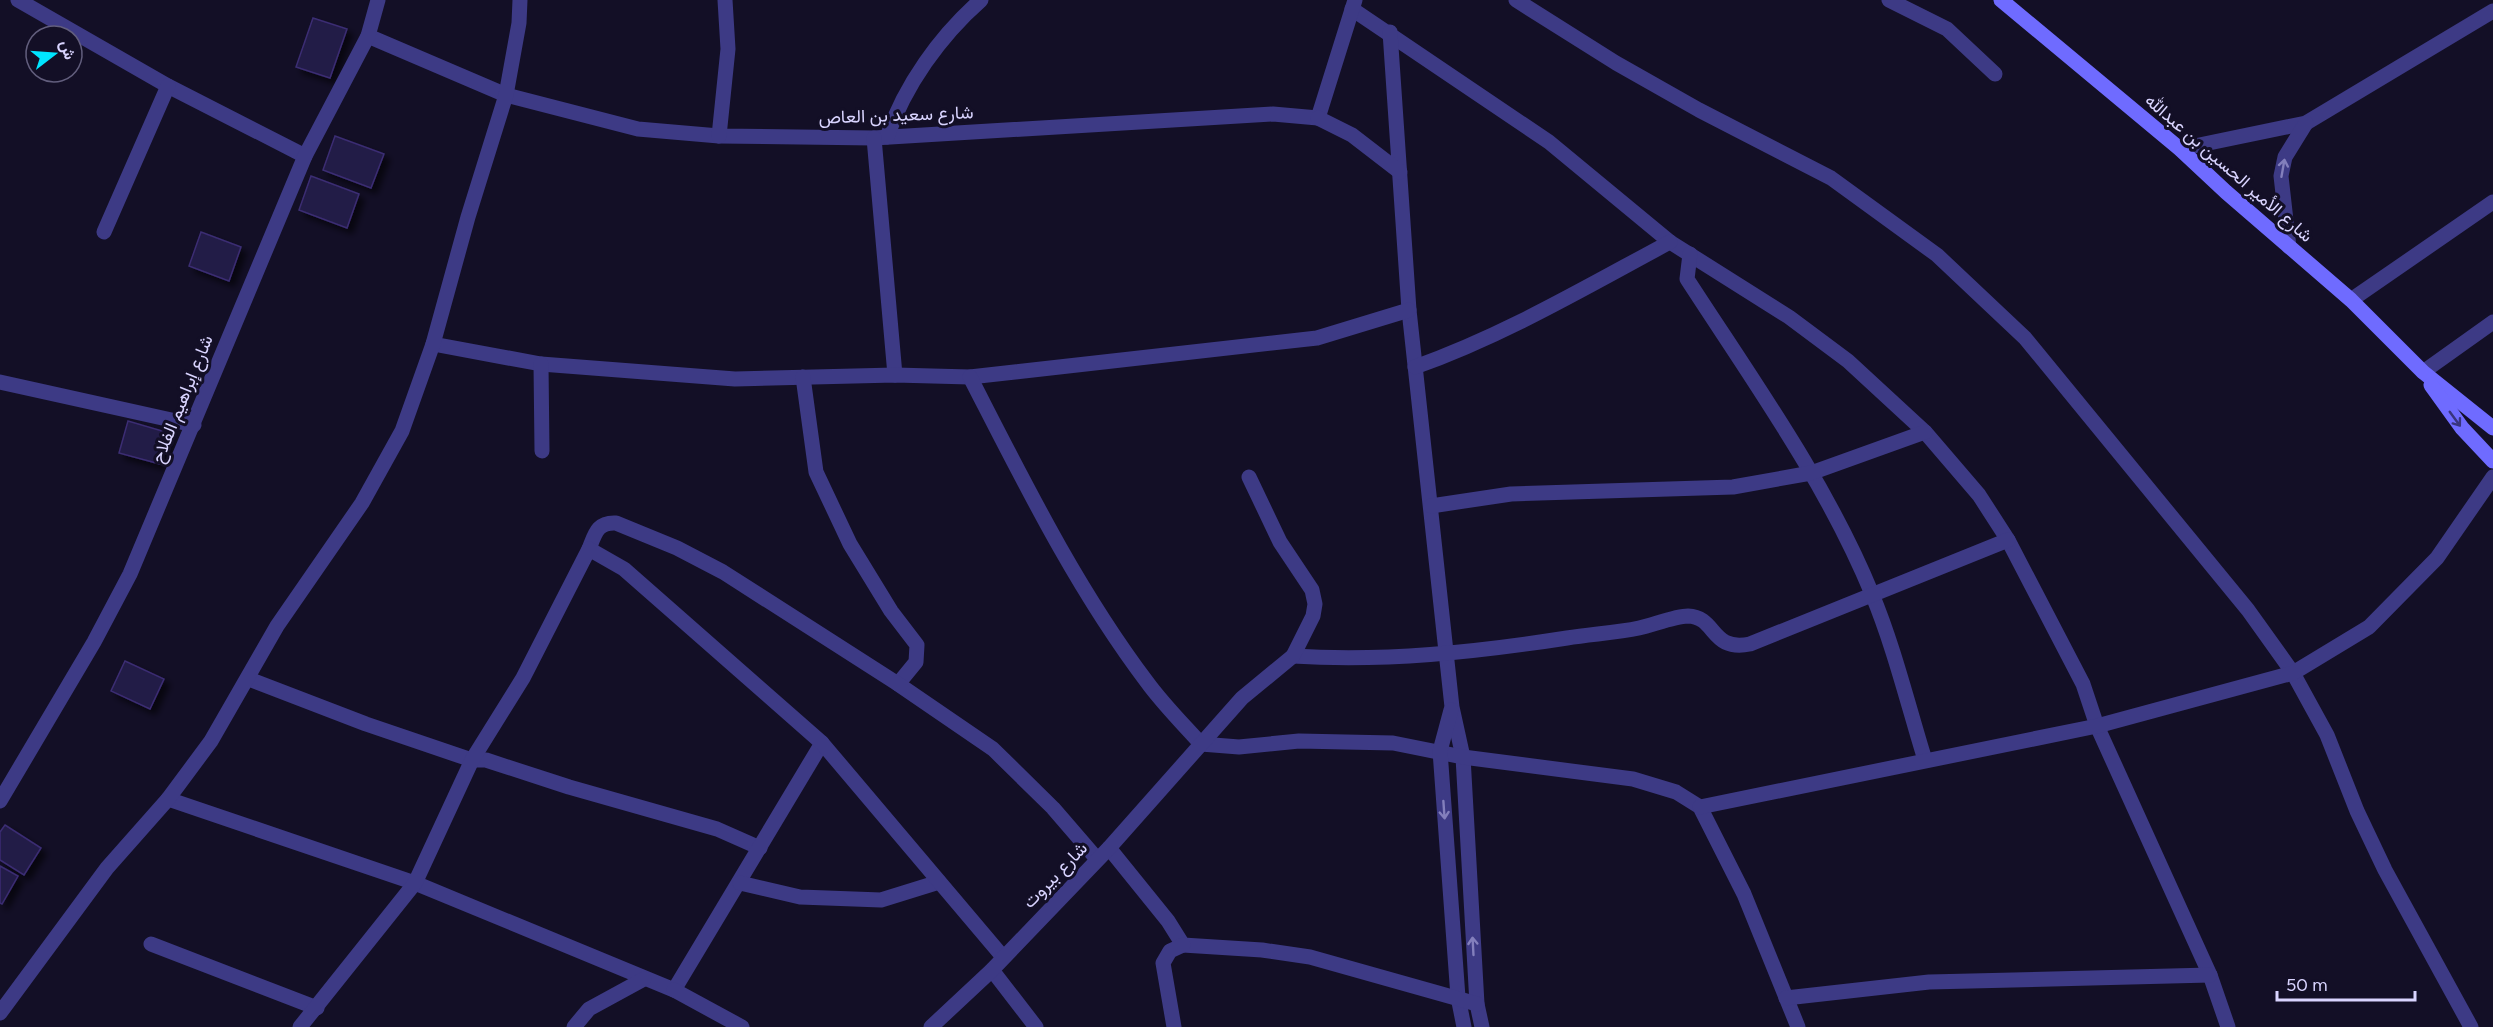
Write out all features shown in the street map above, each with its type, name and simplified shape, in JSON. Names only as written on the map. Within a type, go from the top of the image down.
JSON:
[{"type":"street","points":[[18,0],[168,86],[305,156]]},
{"type":"street","name":"شارع إبراهيم الفلاح","points":[[0,801],[94,642],[130,574],[305,156],[368,36],[378,0]]},
{"type":"street","points":[[0,1013],[107,868],[168,799],[211,741],[249,679],[277,627],[362,503],[402,431],[433,344],[468,216],[506,95],[519,23],[520,0]]},
{"type":"street","points":[[719,136],[728,49],[725,0]]},
{"type":"street","points":[[895,375],[880,138],[918,72],[981,0]]},
{"type":"street","points":[[1516,0],[1668,93],[1831,178],[1937,255],[2025,339],[2248,610],[2293,673],[2327,735],[2357,811],[2385,870],[2471,1027]]},
{"type":"street","points":[[1889,0],[1947,28],[1995,74]]},
{"type":"street","name":"شارع الأمير الحسين بن عبدالله","points":[[2001,0],[2180,149],[2351,300],[2423,372],[2493,428]]},
{"type":"street","points":[[1400,172],[1352,135],[1318,118],[1354,4],[1390,32],[1550,142],[1670,242],[1789,317],[1848,361],[1925,432],[1979,495],[2008,540],[2083,684],[2097,726],[2210,975],[2228,1027]]},
{"type":"street","points":[[2180,149],[2307,123],[2493,11]]},
{"type":"street","points":[[1390,32],[1409,310],[1452,707],[1463,757],[1477,1004],[1482,1027]]},
{"type":"street","name":"شارع سعيد بن العاص","points":[[368,36],[506,95],[638,129],[719,136],[880,138],[1273,114],[1318,118]]},
{"type":"street","points":[[104,232],[168,86]]},
{"type":"street","points":[[2289,247],[2281,176],[2285,158],[2307,123]]},
{"type":"street","points":[[2351,300],[2493,202]]},
{"type":"street","points":[[1415,367],[1511,328],[1670,242]]},
{"type":"street","points":[[1689,254],[1688,279],[1811,473],[1872,595],[1925,760]]},
{"type":"street","points":[[433,344],[541,364],[735,379],[895,375],[970,377],[1317,338],[1409,310]]},
{"type":"street","points":[[2423,372],[2493,322]]},
{"type":"street","points":[[541,364],[542,451]]},
{"type":"street","name":"شارع الأمير الحسين بن عبدالله","points":[[2423,372],[2462,428],[2493,461]]},
{"type":"street","points":[[803,377],[816,472],[850,544],[891,611],[917,645],[916,662],[898,684]]},
{"type":"street","points":[[970,377],[1044,520],[1086,594],[1148,684],[1201,744],[1239,747],[1299,741],[1393,743],[1463,757],[1633,779],[1676,792],[1700,807],[1744,894],[1798,1027]]},
{"type":"street","points":[[0,382],[194,425]]},
{"type":"street","points":[[1431,506],[1511,494],[1733,487],[1811,473],[1925,432]]},
{"type":"street","points":[[1249,477],[1280,542],[1312,591],[1315,604],[1313,616],[1293,656],[1365,658],[1518,645],[1637,628],[1686,616],[1700,618],[1725,644],[1735,647],[1750,644],[2008,540]]},
{"type":"street","points":[[1700,807],[2097,726],[2293,673],[2369,627],[2437,558],[2493,477]]},
{"type":"street","points":[[300,1027],[415,883],[472,760],[523,678],[598,527],[605,522],[616,523],[677,548],[723,572],[898,684],[993,750],[1053,808],[1097,859]]},
{"type":"street","points":[[589,549],[624,569],[822,743],[1003,957]]},
{"type":"street","name":"شارع بيروت","points":[[931,1027],[992,970],[1109,848],[1242,698],[1293,656]]},
{"type":"street","points":[[249,679],[366,724],[472,760],[486,760],[569,787],[717,829],[760,848]]},
{"type":"street","points":[[1452,707],[1440,751],[1458,997],[1464,1027]]},
{"type":"street","points":[[674,990],[822,743]]},
{"type":"street","points":[[168,799],[415,883],[674,990],[742,1027]]},
{"type":"street","points":[[1109,848],[1168,921],[1183,945]]},
{"type":"street","points":[[740,883],[800,897],[880,900],[939,882]]},
{"type":"street","points":[[151,944],[317,1008]]},
{"type":"street","points":[[1174,1027],[1163,963],[1170,951],[1183,945],[1262,950],[1310,957],[1477,1004]]},
{"type":"street","points":[[992,970],[1036,1027]]},
{"type":"street","points":[[1786,998],[1929,982],[2210,975]]},
{"type":"street","points":[[574,1027],[589,1010],[644,979]]},
{"type":"building","points":[[313,18],[347,29],[330,78],[296,67]]},
{"type":"building","points":[[335,136],[384,154],[371,188],[323,170]]},
{"type":"building","points":[[311,176],[359,194],[347,228],[299,210]]},
{"type":"building","points":[[201,232],[241,247],[229,281],[189,266]]},
{"type":"building","points":[[128,421],[169,433],[160,464],[119,453]]},
{"type":"building","points":[[125,661],[164,679],[150,709],[111,691]]},
{"type":"building","points":[[5,825],[41,848],[24,875],[0,860],[0,832]]},
{"type":"building","points":[[0,866],[18,876],[2,904],[0,903]]}]
